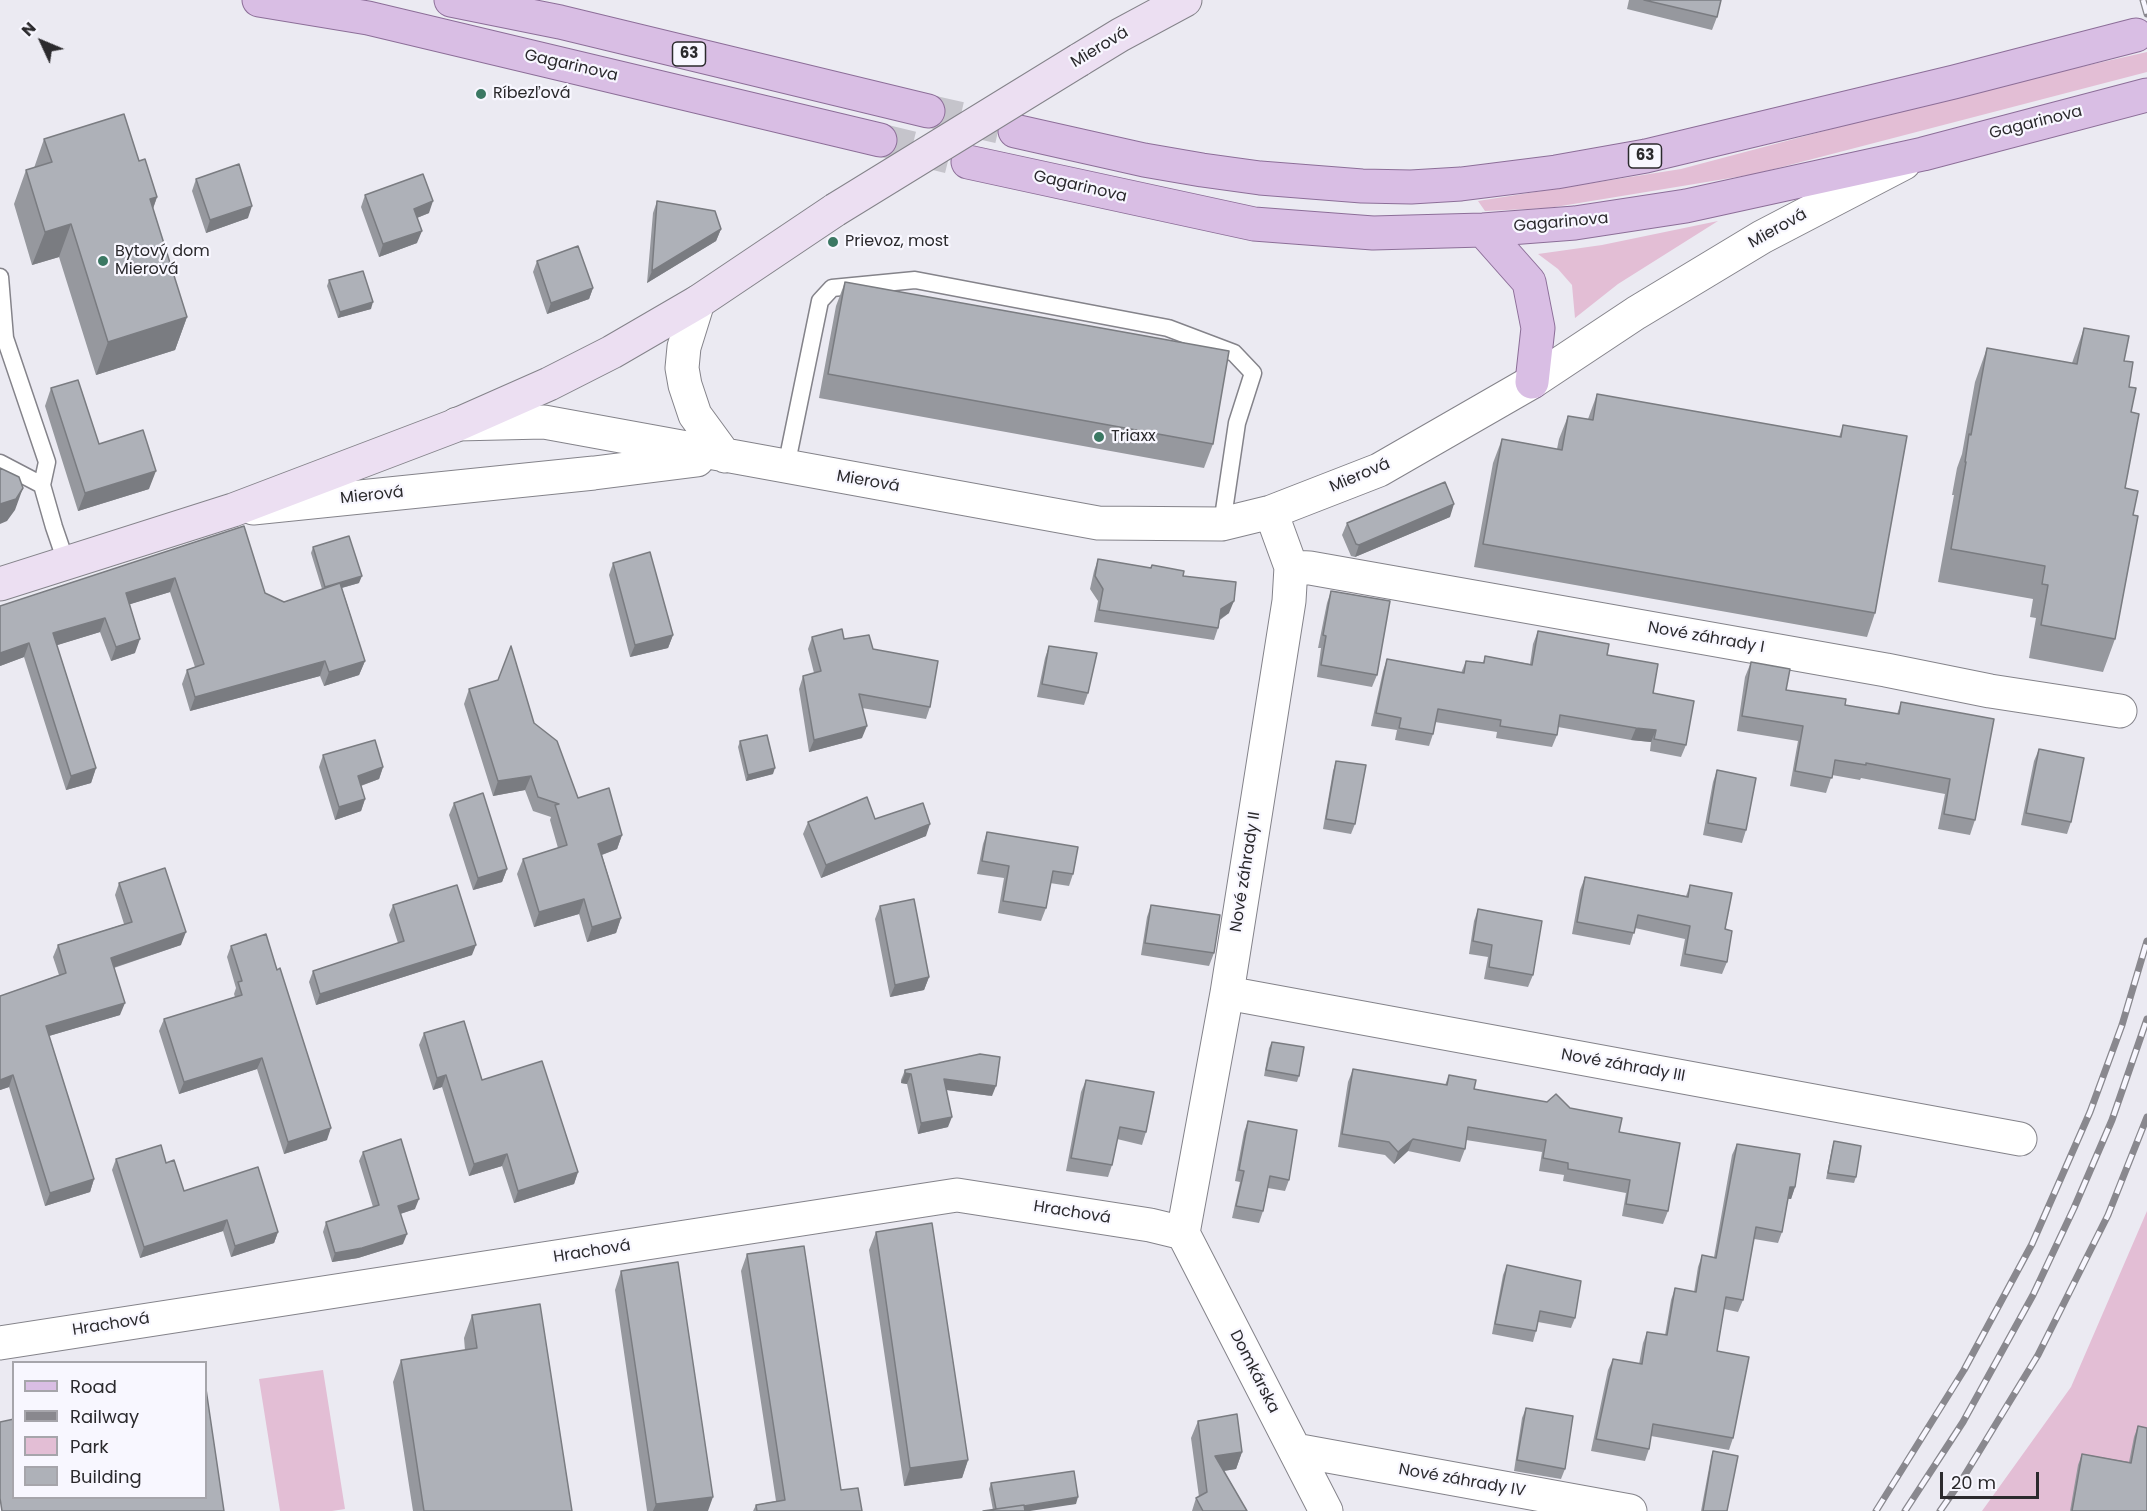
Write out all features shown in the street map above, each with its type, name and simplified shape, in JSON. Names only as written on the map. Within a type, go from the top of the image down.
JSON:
[{"type":"main road","name":"Gagarinova","points":[[259,0],[378,21],[880,140]]},
{"type":"main road","name":"63","points":[[451,0],[560,22],[928,111]]},
{"type":"main road","name":"63","points":[[1016,131],[1156,162],[1260,178],[1371,186],[1411,187],[1461,184],[1556,172],[1646,156],[2136,35]]},
{"type":"main road","name":"Gagarinova","points":[[968,162],[1254,224],[1373,233],[1483,230],[1575,223],[1686,206],[1923,154],[2147,95]]},
{"type":"main road","points":[[1483,230],[1529,282],[1538,328],[1532,382]]},
{"type":"street","name":"Mierová","points":[[0,584],[233,510],[457,424],[549,384],[612,352],[698,302],[835,210],[1120,35],[1185,0]]},
{"type":"street","name":"Mierová","points":[[457,424],[544,422],[1098,523],[1222,524],[1271,512],[1379,470],[1532,382],[1636,313],[1762,237],[1923,154]]},
{"type":"street","points":[[698,302],[684,347],[682,368],[695,415],[725,456]]},
{"type":"street","name":"Mierová","points":[[233,510],[594,473],[725,456]]},
{"type":"street","name":"Nové záhrady II","points":[[1183,1233],[1227,993],[1285,625],[1291,567],[1271,512]]},
{"type":"street","name":"Nové záhrady I","points":[[1291,567],[1311,568],[1990,691],[2120,711]]},
{"type":"street","name":"Nové záhrady III","points":[[1227,993],[2019,1139]]},
{"type":"street","name":"Hrachová","points":[[0,1343],[957,1196],[1150,1225],[1183,1233]]},
{"type":"street","name":"Domkárska","points":[[1183,1233],[1326,1511]]},
{"type":"street","name":"Nové záhrady IV","points":[[1295,1450],[1630,1511]]},
{"type":"lane","points":[[0,277],[5,338],[47,462],[42,485],[66,562]]},
{"type":"lane","points":[[786,467],[820,301],[832,288],[915,280],[1168,328],[1234,353],[1253,373],[1237,423],[1222,524]]},
{"type":"lane","points":[[0,463],[42,485]]},
{"type":"green space","points":[[2147,52],[2147,72],[1755,174],[1549,208],[1485,211],[1478,201],[1681,169],[1982,89]]},
{"type":"green space","points":[[1718,221],[1618,284],[1575,318],[1572,285],[1558,269],[1538,254],[1602,245]]},
{"type":"green space","points":[[2147,1211],[2147,1511],[1982,1511],[2071,1387]]},
{"type":"green space","points":[[323,1370],[345,1509],[280,1511],[259,1379]]},
{"type":"building","points":[[1644,0],[1721,0],[1717,17]]},
{"type":"building","name":"Bytový dom Mierová","points":[[124,114],[139,161],[145,159],[157,197],[150,199],[187,317],[108,342],[71,224],[45,232],[26,170],[52,162],[44,139]]},
{"type":"building","points":[[239,164],[252,206],[210,220],[196,179]]},
{"type":"building","points":[[423,174],[433,201],[414,209],[422,231],[383,244],[365,195]]},
{"type":"building","points":[[657,201],[715,211],[721,229],[652,271]]},
{"type":"building","points":[[578,246],[593,288],[551,303],[537,261]]},
{"type":"building","points":[[363,271],[373,302],[340,312],[329,280]]},
{"type":"building","points":[[845,282],[1229,351],[1213,444],[828,374]]},
{"type":"building","points":[[2084,328],[2129,336],[2124,361],[2133,362],[2129,387],[2136,388],[2131,412],[2139,414],[2125,488],[2138,491],[2133,515],[2138,516],[2115,639],[2041,625],[2048,585],[2042,584],[2045,566],[1951,549],[1969,434],[1971,435],[1987,348],[2077,364]]},
{"type":"building","points":[[78,380],[99,444],[143,430],[156,471],[85,493],[51,388]]},
{"type":"building","points":[[1597,394],[1841,437],[1843,425],[1907,436],[1875,613],[1483,544],[1502,439],[1562,450],[1568,416],[1593,420]]},
{"type":"building","points":[[0,468],[19,477],[23,488],[16,499],[0,504]]},
{"type":"building","points":[[1445,482],[1454,504],[1359,545],[1356,544],[1347,523]]},
{"type":"building","points":[[244,526],[265,593],[284,602],[340,583],[365,661],[329,672],[325,661],[195,697],[187,670],[204,664],[175,578],[126,593],[140,639],[116,647],[105,618],[53,633],[96,768],[71,776],[29,643],[0,653],[0,606]]},
{"type":"building","points":[[349,536],[362,576],[325,587],[313,547]]},
{"type":"building","points":[[650,552],[673,635],[635,645],[613,563]]},
{"type":"building","points":[[1098,559],[1151,568],[1152,565],[1184,571],[1183,576],[1236,582],[1234,601],[1221,609],[1218,628],[1099,610],[1103,589],[1095,576]]},
{"type":"building","points":[[1331,591],[1390,601],[1377,675],[1321,665],[1326,636],[1323,635]]},
{"type":"building","points":[[842,629],[844,639],[869,635],[873,649],[938,661],[930,707],[859,694],[867,726],[814,740],[803,676],[821,671],[812,637]]},
{"type":"building","points":[[1538,631],[1609,644],[1607,655],[1658,664],[1653,693],[1694,701],[1686,745],[1654,739],[1656,730],[1560,715],[1557,735],[1500,726],[1501,720],[1438,709],[1433,734],[1399,728],[1401,718],[1376,713],[1387,659],[1464,673],[1466,661],[1484,663],[1485,656],[1532,665]]},
{"type":"building","points":[[511,646],[534,723],[557,741],[578,798],[609,788],[622,835],[598,844],[621,918],[592,927],[584,899],[539,912],[523,859],[567,845],[555,805],[559,804],[538,797],[531,776],[498,781],[469,689],[498,680]]},
{"type":"building","points":[[1049,646],[1097,653],[1088,693],[1042,684]]},
{"type":"building","points":[[1751,662],[1790,669],[1786,690],[1846,699],[1845,705],[1899,714],[1901,702],[1994,719],[1975,820],[1944,814],[1950,779],[1866,763],[1866,765],[1835,760],[1832,778],[1795,771],[1803,726],[1742,716]]},
{"type":"building","points":[[767,735],[775,768],[748,775],[740,741]]},
{"type":"building","points":[[375,740],[383,767],[358,776],[365,799],[339,807],[323,755]]},
{"type":"building","points":[[2039,749],[2084,758],[2071,822],[2026,813]]},
{"type":"building","points":[[1336,761],[1366,765],[1355,824],[1326,819]]},
{"type":"building","points":[[1717,770],[1756,778],[1746,830],[1708,823]]},
{"type":"building","points":[[483,793],[507,869],[478,878],[454,803]]},
{"type":"building","points":[[867,797],[875,819],[923,803],[930,824],[826,865],[808,822]]},
{"type":"building","points":[[987,832],[1078,847],[1073,874],[1053,871],[1046,908],[1003,901],[1009,866],[982,861]]},
{"type":"building","points":[[165,868],[186,932],[111,958],[125,1003],[46,1026],[94,1179],[50,1193],[13,1075],[0,1080],[0,996],[66,973],[58,945],[132,922],[119,883]]},
{"type":"building","points":[[1585,877],[1688,897],[1690,885],[1732,893],[1725,929],[1732,931],[1727,962],[1685,954],[1690,926],[1638,915],[1634,933],[1577,922]]},
{"type":"building","points":[[457,885],[476,945],[320,994],[313,971],[404,941],[393,905]]},
{"type":"building","points":[[914,899],[929,977],[895,985],[880,906]]},
{"type":"building","points":[[1151,905],[1220,915],[1214,953],[1145,943]]},
{"type":"building","points":[[1478,909],[1542,921],[1533,975],[1489,967],[1492,945],[1473,941]]},
{"type":"building","points":[[266,934],[277,970],[280,968],[331,1128],[288,1142],[262,1058],[184,1082],[164,1019],[242,995],[238,982],[242,981],[231,946]]},
{"type":"building","points":[[464,1021],[482,1080],[542,1061],[578,1172],[518,1191],[507,1154],[474,1164],[446,1075],[437,1078],[424,1033]]},
{"type":"building","points":[[1272,1042],[1304,1047],[1299,1076],[1266,1070]]},
{"type":"building","points":[[980,1054],[1000,1057],[996,1086],[944,1079],[952,1117],[921,1123],[911,1074],[905,1073],[905,1070]]},
{"type":"building","points":[[1353,1069],[1447,1085],[1449,1075],[1476,1080],[1474,1089],[1547,1102],[1556,1094],[1570,1108],[1622,1118],[1619,1132],[1680,1143],[1668,1211],[1626,1204],[1630,1180],[1568,1169],[1568,1163],[1543,1158],[1546,1140],[1468,1127],[1465,1149],[1413,1139],[1398,1152],[1389,1142],[1342,1134]]},
{"type":"building","points":[[1086,1080],[1154,1092],[1146,1132],[1120,1127],[1112,1165],[1071,1158]]},
{"type":"building","points":[[1248,1121],[1297,1130],[1289,1180],[1270,1176],[1263,1211],[1236,1206],[1244,1171],[1239,1170]]},
{"type":"building","points":[[401,1139],[419,1199],[398,1206],[407,1234],[362,1248],[335,1253],[326,1222],[379,1205],[363,1152]]},
{"type":"building","points":[[1834,1141],[1861,1146],[1856,1177],[1828,1173]]},
{"type":"building","points":[[1737,1144],[1800,1154],[1795,1187],[1790,1187],[1782,1232],[1756,1227],[1743,1300],[1726,1297],[1717,1351],[1749,1357],[1733,1438],[1653,1424],[1649,1449],[1596,1439],[1613,1359],[1642,1364],[1647,1332],[1667,1335],[1675,1288],[1696,1292],[1702,1255],[1716,1258]]},
{"type":"building","points":[[161,1145],[166,1163],[174,1160],[184,1191],[258,1167],[278,1232],[235,1246],[227,1220],[144,1247],[116,1159]]},
{"type":"building","points":[[932,1223],[968,1460],[910,1468],[876,1232]]},
{"type":"building","points":[[804,1246],[841,1490],[858,1488],[862,1511],[757,1511],[756,1505],[785,1500],[747,1254]]},
{"type":"building","points":[[678,1262],[713,1497],[656,1504],[621,1271]]},
{"type":"building","points":[[1507,1265],[1581,1281],[1575,1318],[1540,1311],[1536,1331],[1495,1324]]},
{"type":"building","points":[[540,1304],[572,1511],[424,1511],[401,1360],[477,1348],[472,1315]]},
{"type":"building","points":[[207,1396],[224,1511],[2,1511],[0,1422],[12,1419],[12,1499],[207,1499]]},
{"type":"building","points":[[1526,1408],[1573,1416],[1565,1469],[1517,1460]]},
{"type":"building","points":[[1237,1414],[1242,1452],[1215,1456],[1247,1511],[1203,1511],[1196,1498],[1207,1492],[1198,1421]]},
{"type":"building","points":[[2138,1426],[2147,1428],[2147,1511],[2072,1511],[2082,1454],[2131,1463]]},
{"type":"building","points":[[1713,1451],[1738,1456],[1727,1511],[1703,1511]]},
{"type":"building","points":[[1074,1471],[1078,1497],[996,1509],[991,1483]]},
{"type":"building","points":[[1024,1505],[1025,1511],[983,1511]]},
{"type":"tunnel","points":[[928,111],[999,127]]},
{"type":"tunnel","points":[[880,140],[949,157]]},
{"type":"railway","points":[[2143,0],[2147,14]]},
{"type":"railway","points":[[1876,1511],[1964,1370],[2032,1244],[2090,1112],[2122,1025],[2147,941]]},
{"type":"railway","points":[[1905,1511],[1963,1422],[2033,1295],[2112,1120],[2147,1019]]},
{"type":"railway","points":[[1940,1511],[1963,1478],[2038,1355],[2108,1215],[2147,1117]]},
{"type":"place","name":"Ríbezľová","points":[[481,94]]},
{"type":"place","name":"Prievoz, most","points":[[833,242]]},
{"type":"place","name":"Bytový dom Mierová","points":[[103,261]]},
{"type":"place","name":"Triaxx","points":[[1099,437]]}]
